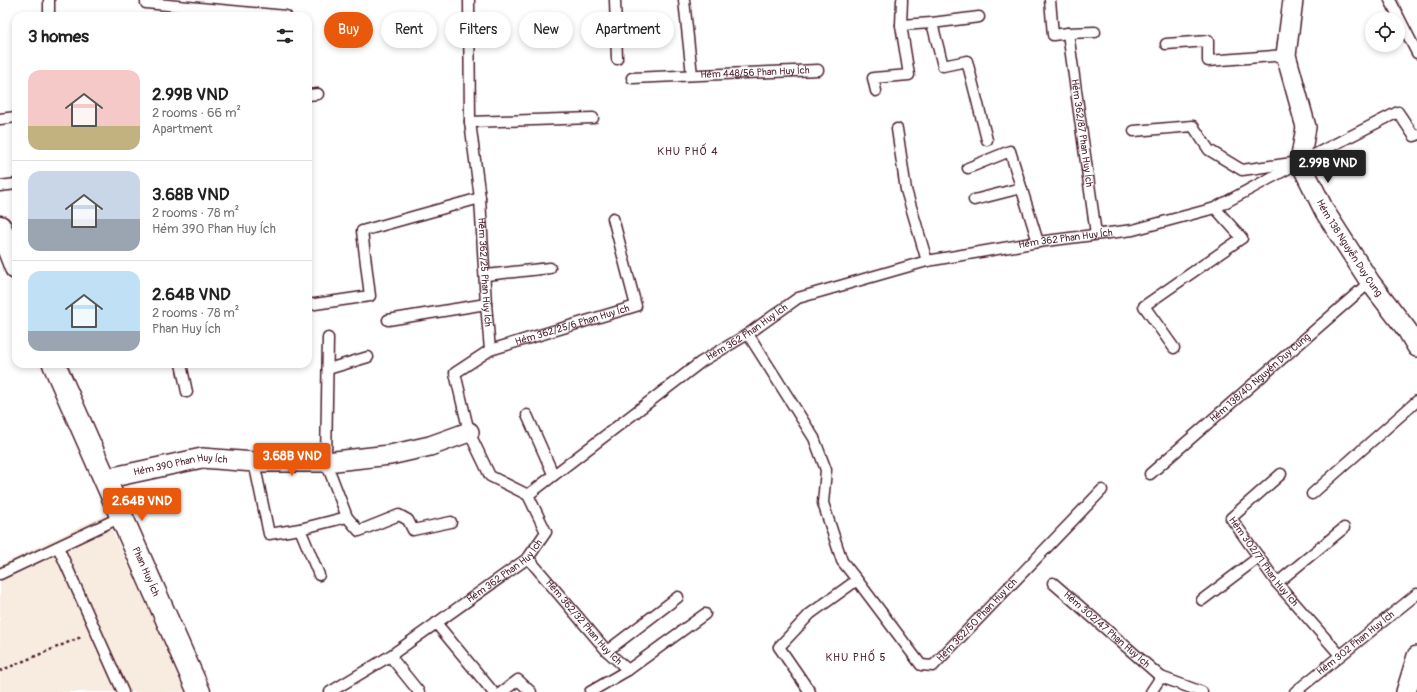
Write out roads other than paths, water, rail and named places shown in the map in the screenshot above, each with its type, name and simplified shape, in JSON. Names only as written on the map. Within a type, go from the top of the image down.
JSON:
[{"type":"main road","points":[[0,227],[4,247],[12,261]]},
{"type":"main road","name":"Phan Huy Ích","points":[[56,368],[198,692]]},
{"type":"street","points":[[1293,0],[1286,55],[1306,127],[1300,162]]},
{"type":"street","name":"Hẻm 138 Nguyễn Duy Cung","points":[[1300,162],[1325,212],[1370,282],[1412,327],[1417,347]]},
{"type":"street","name":"Hẻm 390 Phan Huy Ích","points":[[104,478],[202,458],[254,462],[326,462],[390,454],[430,446],[469,432]]},
{"type":"street","points":[[1406,692],[1417,656]]},
{"type":"lane","points":[[49,0],[49,12]]},
{"type":"lane","points":[[146,0],[146,2],[246,12]]},
{"type":"lane","name":"Hẻm 362/25 Phan Huy Ích","points":[[469,0],[470,122],[480,198],[490,350]]},
{"type":"lane","points":[[615,0],[617,59]]},
{"type":"lane","name":"Hẻm 448/56 Phan Huy Ích","points":[[684,0],[692,74]]},
{"type":"lane","points":[[876,91],[873,78],[909,75],[901,25],[902,0]]},
{"type":"lane","points":[[1050,0],[1054,35],[1068,32],[1095,32]]},
{"type":"lane","points":[[1390,0],[1417,53]]},
{"type":"lane","points":[[901,25],[979,17]]},
{"type":"lane","points":[[932,22],[943,66],[967,61],[987,140]]},
{"type":"lane","name":"Hẻm 362/87 Phan Huy Ích","points":[[1068,32],[1096,234]]},
{"type":"lane","points":[[1166,44],[1208,42],[1208,61],[1286,55]]},
{"type":"lane","name":"Hẻm 448/56 Phan Huy Ích","points":[[632,78],[692,74],[818,70]]},
{"type":"lane","name":"Hẻm 362 Phan Huy Ích","points":[[330,692],[390,656],[528,558],[546,532],[528,495],[553,474],[701,362],[748,334],[798,298],[927,261],[1038,242],[1134,230],[1215,208],[1300,162],[1398,112],[1416,138]]},
{"type":"lane","points":[[0,119],[12,118]]},
{"type":"lane","points":[[470,122],[593,118]]},
{"type":"lane","points":[[1134,131],[1193,126],[1209,150],[1242,170],[1300,162]]},
{"type":"lane","points":[[897,129],[906,190],[927,261]]},
{"type":"lane","points":[[968,168],[1010,151],[1038,242]]},
{"type":"lane","points":[[0,186],[12,184]]},
{"type":"lane","points":[[974,200],[1021,188]]},
{"type":"lane","points":[[312,304],[370,296],[362,231],[480,198]]},
{"type":"lane","points":[[1174,348],[1144,306],[1242,238],[1215,208]]},
{"type":"lane","name":"Hẻm 362/25/6 Phan Huy Ích","points":[[490,350],[636,306],[613,218]]},
{"type":"lane","points":[[486,275],[550,268]]},
{"type":"lane","name":"Hẻm 138/40 Nguyễn Duy Cung","points":[[1150,474],[1370,282]]},
{"type":"lane","points":[[388,320],[486,304]]},
{"type":"lane","name":"Hẻm 362/50 Phan Huy Ích","points":[[748,334],[814,438],[826,470],[823,502],[842,561],[921,665],[933,666],[1102,490]]},
{"type":"lane","points":[[328,338],[326,462],[347,517],[359,531],[399,515],[408,520],[413,530],[451,522]]},
{"type":"lane","points":[[490,350],[455,372],[469,432],[490,476],[528,495]]},
{"type":"lane","points":[[328,369],[368,357]]},
{"type":"lane","points":[[181,368],[187,392]]},
{"type":"lane","points":[[1312,494],[1417,401]]},
{"type":"lane","points":[[528,415],[553,474]]},
{"type":"lane","points":[[254,462],[269,534],[300,529],[347,517]]},
{"type":"lane","name":"Hẻm 302/71 Phan Huy Ích","points":[[1281,474],[1231,518],[1277,583],[1340,655]]},
{"type":"lane","points":[[0,574],[121,517]]},
{"type":"lane","points":[[1277,583],[1344,528]]},
{"type":"lane","points":[[300,529],[319,575]]},
{"type":"lane","points":[[58,546],[123,692]]},
{"type":"lane","points":[[1202,600],[1259,557]]},
{"type":"lane","name":"Hẻm 362/32 Phan Huy Ích","points":[[528,558],[607,651],[628,670],[590,692]]},
{"type":"lane","points":[[810,692],[779,647],[810,614],[857,580]]},
{"type":"lane","name":"Hẻm 302/47 Phan Huy Ích","points":[[1053,584],[1161,676]]},
{"type":"lane","name":"Hẻm 302 Phan Huy Ích","points":[[1294,692],[1417,594]]},
{"type":"lane","points":[[607,651],[678,596]]},
{"type":"lane","points":[[628,670],[705,614]]},
{"type":"lane","points":[[436,623],[493,692]]},
{"type":"lane","points":[[390,656],[419,692]]},
{"type":"lane","points":[[1151,692],[1161,676],[1202,692]]},
{"type":"lane","points":[[502,692],[518,680],[531,692]]},
{"type":"district","name":"KHU PHỐ 4","points":[[688,151]]},
{"type":"district","name":"KHU PHỐ 5","points":[[856,657]]}]
